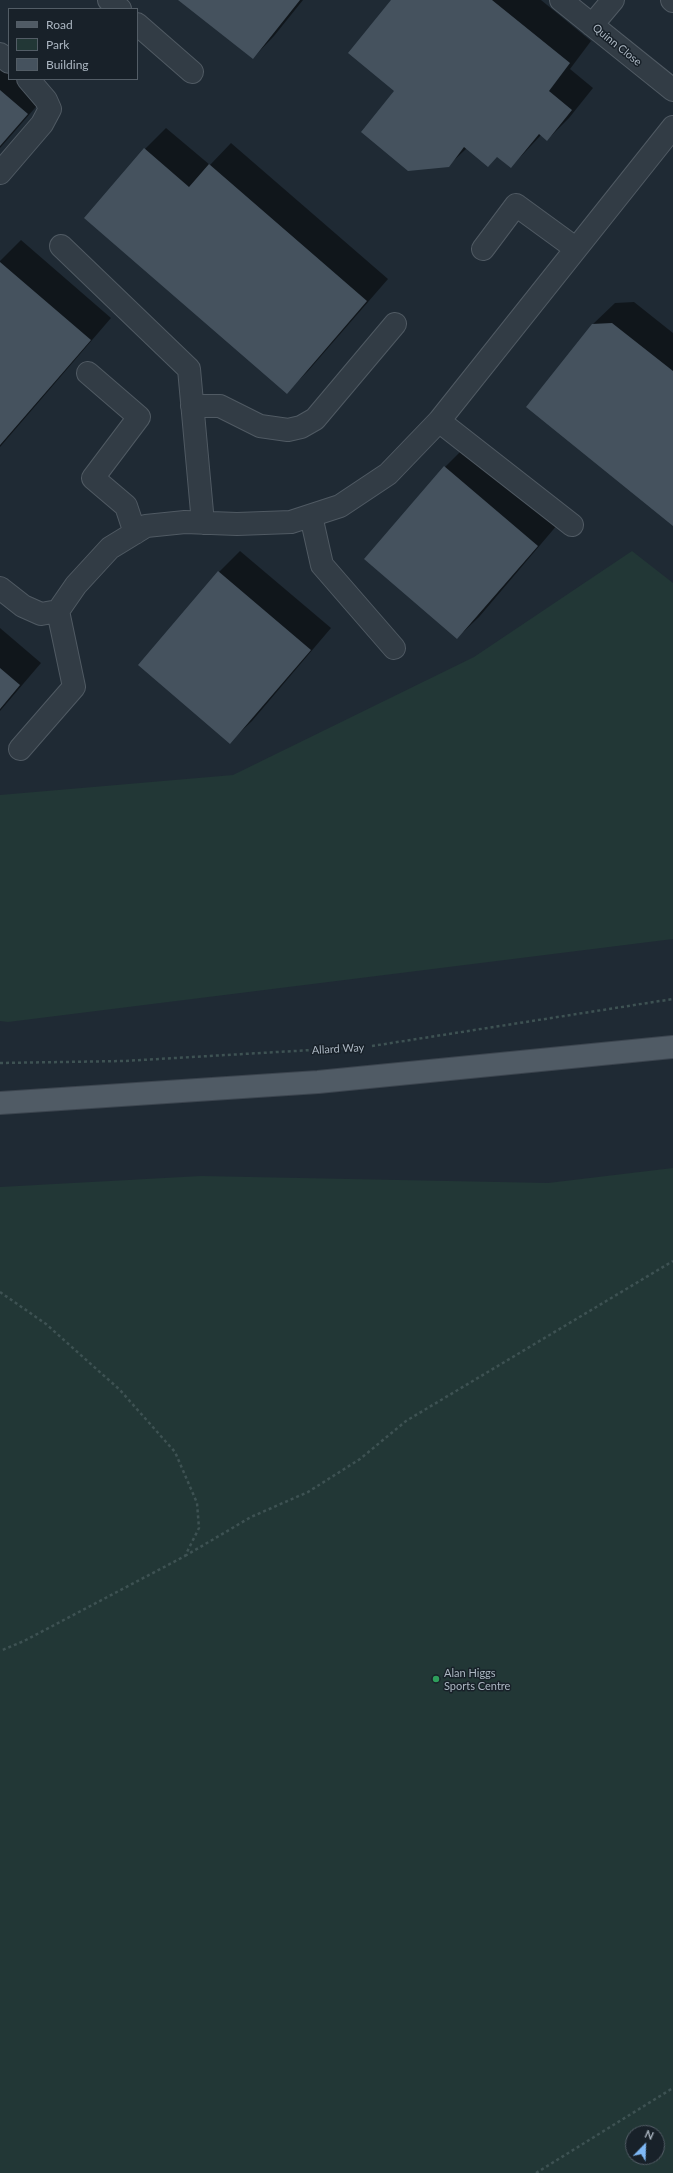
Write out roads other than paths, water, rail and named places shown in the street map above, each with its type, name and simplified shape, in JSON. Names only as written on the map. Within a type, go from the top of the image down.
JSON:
[{"type":"main road","points":[[0,1103],[318,1082],[673,1047]]},
{"type":"street","points":[[109,0],[119,8]]},
{"type":"street","name":"Quinn Close","points":[[561,0],[673,90]]},
{"type":"street","points":[[592,25],[613,0]]},
{"type":"street","points":[[138,25],[192,72]]},
{"type":"street","points":[[0,54],[8,61]]},
{"type":"street","points":[[0,172],[42,124],[50,109],[46,100],[29,80]]},
{"type":"street","points":[[0,588],[23,606],[41,614],[58,611],[76,585],[110,548],[146,526],[185,522],[292,522],[340,506],[388,474],[439,421],[575,248],[673,127]]},
{"type":"street","points":[[482,249],[516,205],[575,248]]},
{"type":"street","points":[[61,246],[189,369],[203,523]]},
{"type":"street","points":[[192,406],[220,406],[260,426],[288,430],[301,427],[315,419],[396,324]]},
{"type":"street","points":[[88,373],[139,417],[93,478],[126,506],[135,533]]},
{"type":"street","points":[[439,421],[572,525]]},
{"type":"street","points":[[311,516],[322,565],[394,648]]},
{"type":"street","points":[[20,749],[74,687],[58,611]]},
{"type":"place","name":"Alan Higgs Sports Centre","points":[[436,1679]]}]
